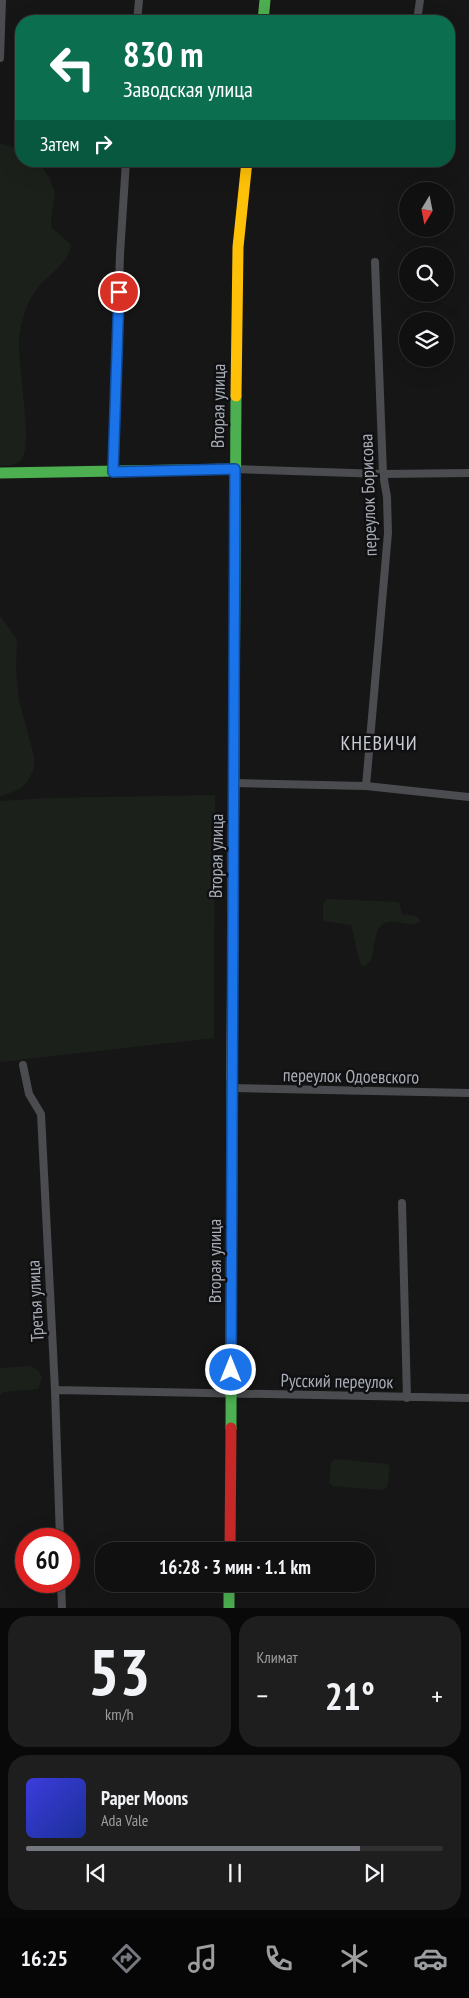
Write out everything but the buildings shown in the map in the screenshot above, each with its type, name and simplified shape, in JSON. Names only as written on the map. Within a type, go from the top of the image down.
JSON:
[{"type":"main road","points":[[264,15],[265,0]]},
{"type":"main road","name":"Вторая улица","points":[[230,1542],[235,469],[238,248],[246,167]]},
{"type":"main road","points":[[0,473],[235,469]]},
{"type":"main road","points":[[229,1608],[230,1592]]},
{"type":"street","points":[[0,58],[2,0]]},
{"type":"street","points":[[138,15],[139,0]]},
{"type":"street","points":[[418,15],[420,0]]},
{"type":"street","points":[[113,472],[120,254],[126,167]]},
{"type":"street","name":"переулок Борисова","points":[[366,786],[388,533],[387,497],[383,474],[375,262]]},
{"type":"street","points":[[235,469],[383,474],[469,473]]},
{"type":"street","points":[[235,783],[366,786],[469,797]]},
{"type":"street","name":"Третья улица","points":[[23,1065],[29,1094],[41,1114],[55,1390],[60,1528]]},
{"type":"street","name":"переулок Одоевского","points":[[232,1088],[469,1093]]},
{"type":"street","points":[[402,1203],[407,1398]]},
{"type":"street","name":"Русский переулок","points":[[55,1390],[469,1398]]},
{"type":"street","points":[[61,1593],[62,1608]]},
{"type":"shaded area","points":[[0,143],[15,148],[15,167],[42,167],[50,179],[55,193],[51,221],[52,228],[71,245],[66,258],[39,286],[25,311],[21,325],[19,351],[26,422],[25,452],[17,463],[0,466]]},
{"type":"shaded area","points":[[0,616],[17,639],[16,671],[19,700],[34,756],[34,769],[28,781],[20,789],[0,797]]},
{"type":"shaded area","points":[[215,795],[214,1038],[0,1062],[0,801],[47,798]]},
{"type":"shaded area","points":[[327,899],[399,902],[402,914],[416,916],[421,921],[412,924],[384,923],[376,934],[371,961],[363,967],[351,925],[323,921],[323,904]]},
{"type":"shaded area","points":[[30,1366],[38,1370],[42,1377],[38,1389],[4,1392],[0,1395],[0,1368]]},
{"type":"shaded area","points":[[336,1459],[388,1464],[390,1468],[387,1487],[381,1490],[332,1486],[329,1482],[331,1462]]},
{"type":"traffic: fast","points":[[264,15],[265,0]]},
{"type":"traffic: fast","points":[[233,918],[236,396]]},
{"type":"traffic: fast","points":[[0,473],[235,469]]},
{"type":"traffic: fast","points":[[231,1428],[232,1078]]},
{"type":"traffic: fast","points":[[229,1592],[229,1608]]},
{"type":"traffic: slow","points":[[236,396],[238,247],[246,167]]},
{"type":"traffic: slow","points":[[232,1078],[233,918]]},
{"type":"traffic: jam","points":[[230,1542],[231,1428]]},
{"type":"district","name":"КНЕВИЧИ","points":[[379,743]]},
{"type":"route","points":[[119,292],[113,472],[235,469],[231,1370]]}]
